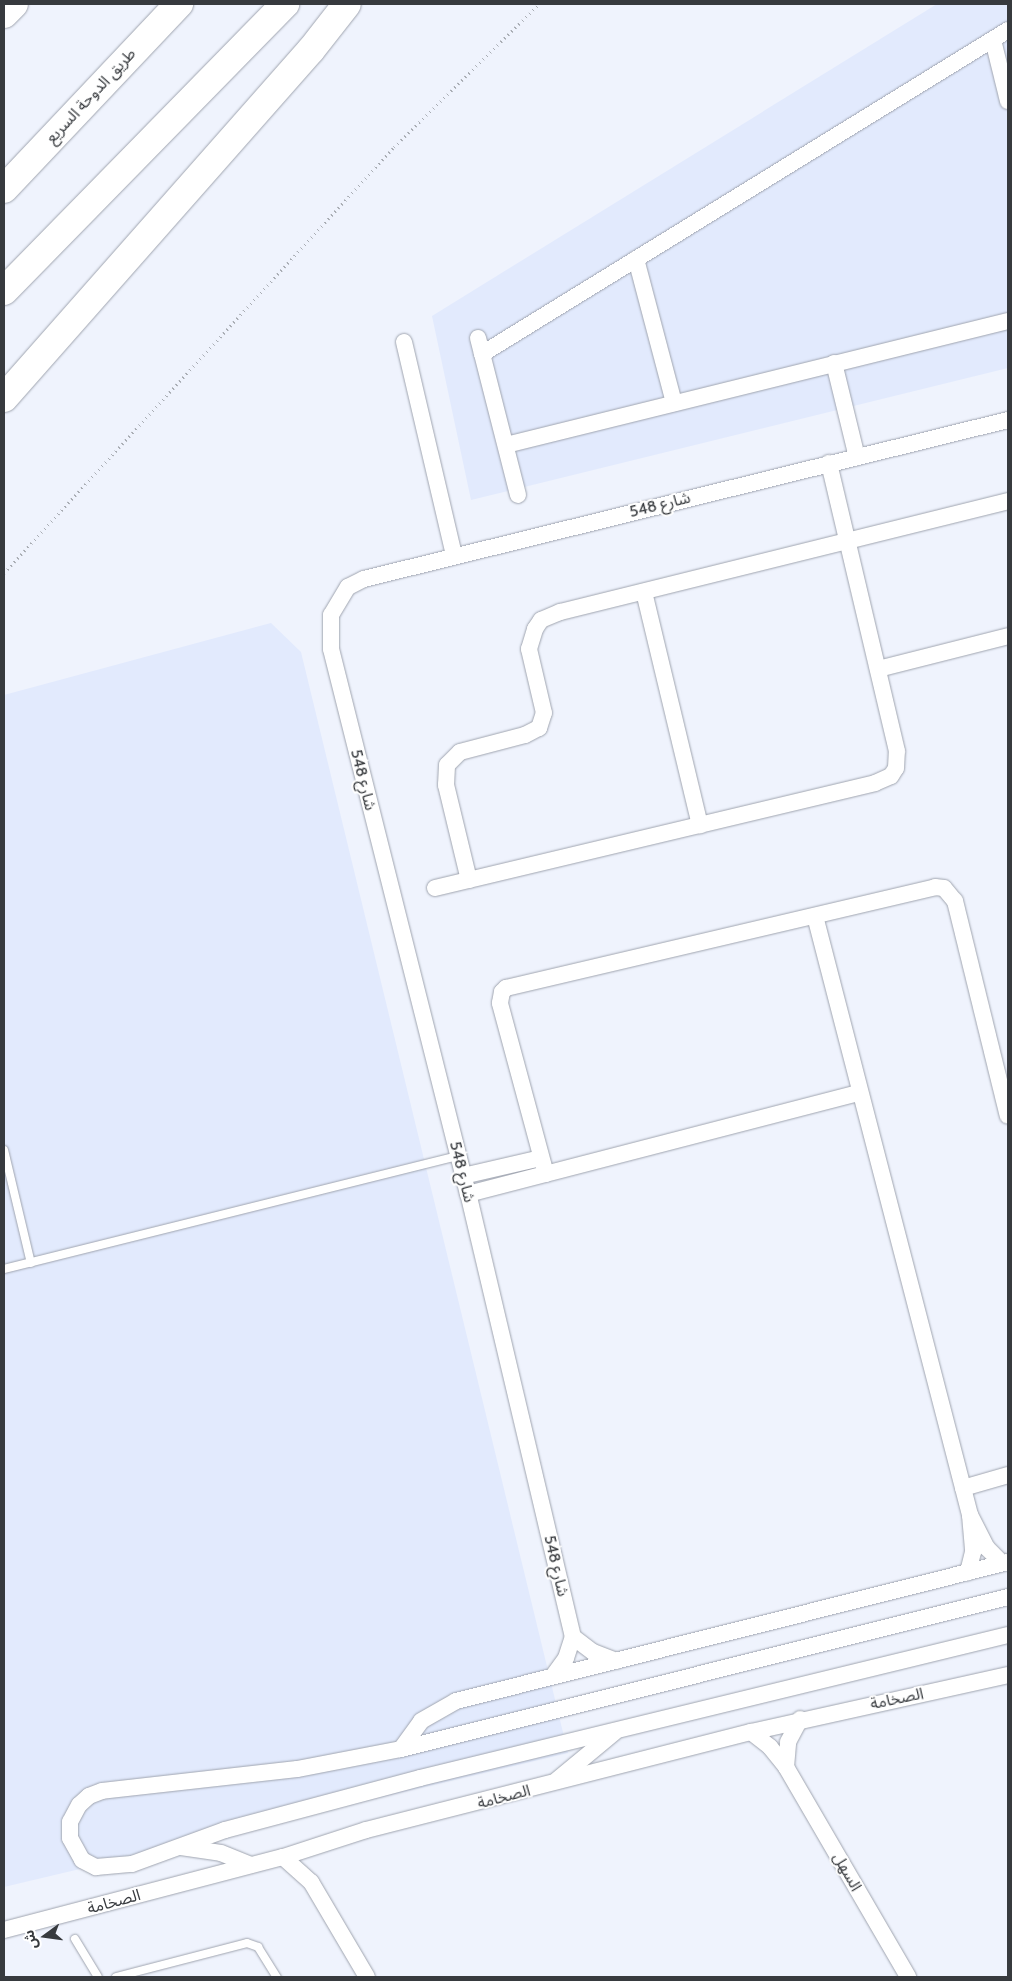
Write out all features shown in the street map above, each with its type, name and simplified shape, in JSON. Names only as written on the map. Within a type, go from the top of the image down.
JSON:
[{"type":"highway","points":[[4,14],[14,4]]},
{"type":"highway","name":"طريق الدوحة السريع","points":[[4,189],[179,4]]},
{"type":"highway","points":[[4,291],[285,4]]},
{"type":"highway","points":[[4,398],[298,64],[347,4]]},
{"type":"street","points":[[518,495],[480,346],[636,259],[1008,30]]},
{"type":"street","points":[[993,40],[1008,101]]},
{"type":"street","points":[[636,259],[674,403]]},
{"type":"street","points":[[506,445],[1008,320]]},
{"type":"street","points":[[404,342],[454,556]]},
{"type":"street","points":[[834,363],[858,457]]},
{"type":"street","name":"شارع 548","points":[[573,1638],[468,1194],[328,632],[331,615],[348,587],[364,580],[454,556],[1008,420]]},
{"type":"street","points":[[435,888],[883,781],[891,776],[898,760],[829,463]]},
{"type":"street","points":[[469,880],[446,785],[447,766],[460,752],[525,735],[539,728],[544,714],[529,649],[534,628],[542,620],[560,612],[1008,501]]},
{"type":"street","points":[[644,592],[700,825]]},
{"type":"street","points":[[878,669],[1008,636]]},
{"type":"street","points":[[546,1174],[500,1003],[502,992],[506,988],[935,887],[951,894],[1008,1116]]},
{"type":"street","points":[[815,916],[859,1093],[970,1515],[973,1552],[968,1572]]},
{"type":"street","points":[[468,1194],[859,1093]]},
{"type":"street","points":[[463,1176],[541,1158]]},
{"type":"street","points":[[963,1488],[1008,1476]]},
{"type":"street","points":[[970,1515],[986,1548],[1005,1563]]},
{"type":"street","points":[[401,1749],[421,1721],[446,1705],[553,1676],[1005,1563]]},
{"type":"street","points":[[1008,1597],[401,1749],[273,1773],[116,1788],[88,1796],[79,1805],[70,1822],[75,1850],[82,1860],[96,1867],[132,1864],[225,1830],[618,1729],[1008,1635]]},
{"type":"street","points":[[553,1676],[566,1658],[573,1638],[593,1652],[616,1661]]},
{"type":"street","name":"الصخامة","points":[[4,1930],[283,1857],[366,1830],[751,1732],[1008,1675]]},
{"type":"street","points":[[786,1767],[788,1742],[800,1720]]},
{"type":"street","points":[[554,1783],[618,1729]]},
{"type":"street","name":"السهل","points":[[751,1732],[770,1747],[786,1767],[908,1977]]},
{"type":"street","points":[[311,1882],[312,1857],[319,1846]]},
{"type":"street","points":[[178,1847],[221,1853],[252,1865]]},
{"type":"street","points":[[283,1857],[311,1882],[368,1977]]},
{"type":"lane","points":[[4,1150],[31,1263]]},
{"type":"lane","points":[[4,1269],[458,1156]]},
{"type":"lane","points":[[75,1939],[98,1977]]},
{"type":"lane","points":[[116,1977],[247,1943],[258,1947],[277,1977]]},
{"type":"path","points":[[4,573],[394,147],[539,4]]},
{"type":"shaded area","points":[[937,4],[1008,4],[1008,368],[471,500],[432,316]]},
{"type":"shaded area","points":[[271,623],[301,652],[568,1753],[4,1887],[4,695]]}]
